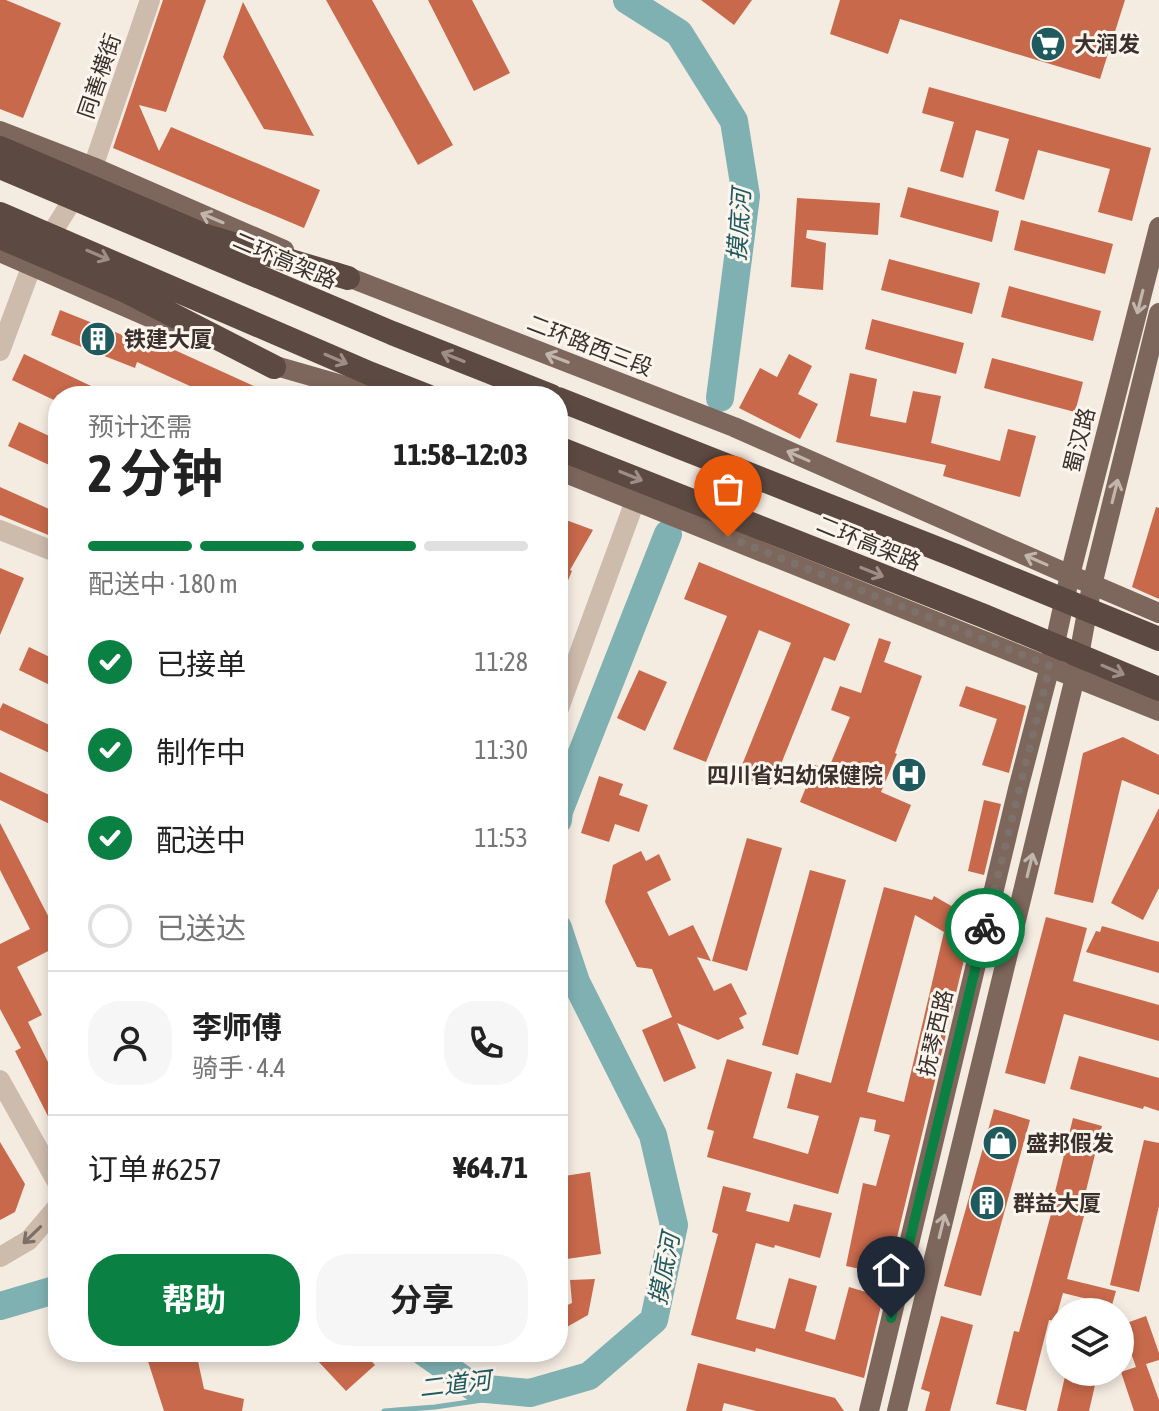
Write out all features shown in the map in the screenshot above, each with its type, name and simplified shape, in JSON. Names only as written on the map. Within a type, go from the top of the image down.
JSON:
[{"type":"highway","points":[[0,148],[206,236],[348,278]]},
{"type":"highway","name":"二环高架路","points":[[0,167],[392,333],[526,386]]},
{"type":"highway","points":[[0,214],[402,386]]},
{"type":"highway","points":[[0,237],[126,291],[274,367]]},
{"type":"highway","name":"二环高架路","points":[[568,403],[1159,639]]},
{"type":"highway","name":"二环高架路","points":[[568,452],[984,616],[1159,689]]},
{"type":"main road","name":"二环路西三段","points":[[0,131],[93,167],[348,278],[734,427],[1159,613]]},
{"type":"main road","name":"蜀汉路","points":[[1050,666],[1070,575],[1159,227]]},
{"type":"main road","points":[[0,252],[274,367],[344,386]]},
{"type":"main road","points":[[897,1411],[1075,677],[1092,585],[1159,313]]},
{"type":"main road","points":[[568,474],[1159,711]]},
{"type":"main road","name":"抚琴西路","points":[[869,1411],[1050,666]]},
{"type":"street","name":"同善横街","points":[[0,351],[32,265],[93,167],[150,0]]},
{"type":"street","points":[[568,684],[635,501]]},
{"type":"street","points":[[0,530],[48,549]]},
{"type":"street","points":[[0,1080],[48,1166]]},
{"type":"street","points":[[0,1257],[29,1240],[48,1218]]},
{"type":"building","points":[[0,0],[61,23],[23,118],[0,109]]},
{"type":"building","points":[[163,0],[206,0],[166,112],[139,105],[159,151],[171,127],[320,190],[304,228],[113,148]]},
{"type":"building","points":[[326,0],[372,0],[453,145],[418,165]]},
{"type":"building","points":[[428,0],[472,0],[510,73],[474,91]]},
{"type":"building","points":[[701,0],[752,0],[734,25]]},
{"type":"building","name":"大润发","points":[[840,0],[1125,0],[1100,79],[900,19],[888,54],[830,34]]},
{"type":"building","points":[[243,2],[314,136],[264,129],[223,57]]},
{"type":"building","points":[[929,87],[1151,148],[1132,221],[1098,212],[1110,169],[1038,150],[1024,200],[995,191],[1009,139],[976,130],[963,178],[940,171],[954,122],[922,113]]},
{"type":"building","points":[[908,187],[999,211],[992,242],[900,217]]},
{"type":"building","points":[[797,198],[880,203],[878,235],[807,230],[806,238],[826,243],[823,290],[791,287]]},
{"type":"building","points":[[1021,220],[1113,244],[1105,274],[1014,250]]},
{"type":"building","points":[[889,259],[980,283],[972,314],[881,290]]},
{"type":"building","points":[[1009,286],[1101,311],[1093,341],[1001,317]]},
{"type":"building","points":[[60,310],[155,348],[157,342],[254,386],[190,386],[137,362],[135,368],[51,335]]},
{"type":"building","points":[[872,319],[964,343],[956,374],[865,349]]},
{"type":"building","points":[[24,354],[91,386],[48,386],[48,397],[12,380]]},
{"type":"building","points":[[789,354],[812,366],[798,394],[818,404],[800,439],[739,408],[760,368],[777,377]]},
{"type":"building","points":[[992,358],[1083,382],[1075,412],[984,388]]},
{"type":"building","points":[[850,373],[877,379],[870,416],[906,423],[913,391],[941,396],[931,443],[1000,461],[1008,429],[1036,436],[1020,497],[943,476],[946,465],[836,442]]},
{"type":"building","points":[[19,422],[48,435],[48,464],[8,446]]},
{"type":"building","points":[[0,487],[48,509],[48,535],[0,515]]},
{"type":"building","points":[[1156,507],[1159,508],[1159,599],[1132,587]]},
{"type":"building","points":[[568,521],[593,530],[568,580]]},
{"type":"building","points":[[699,562],[850,624],[835,661],[824,657],[771,789],[738,775],[791,643],[759,630],[706,762],[673,749],[727,616],[684,599]]},
{"type":"building","points":[[0,568],[24,578],[0,635]]},
{"type":"building","points":[[879,638],[891,642],[884,662],[922,676],[897,754],[881,792],[911,805],[896,842],[800,802],[815,765],[828,770],[850,717],[831,710],[840,686],[861,693]]},
{"type":"building","points":[[29,647],[48,656],[48,684],[19,670]]},
{"type":"building","points":[[639,670],[667,682],[645,731],[617,718]]},
{"type":"building","points":[[966,686],[1026,706],[1009,773],[982,765],[997,719],[959,706]]},
{"type":"building","points":[[3,703],[48,724],[48,752],[0,730]]},
{"type":"building","points":[[1123,737],[1159,755],[1159,795],[1122,780],[1093,903],[1054,894],[1083,753]]},
{"type":"building","points":[[0,772],[48,794],[48,823],[0,800]]},
{"type":"building","points":[[599,776],[623,784],[619,795],[648,805],[639,832],[615,824],[609,842],[581,833]]},
{"type":"building","points":[[984,800],[1001,804],[984,875],[968,871]]},
{"type":"building","points":[[1159,808],[1159,888],[1143,920],[1111,903]]},
{"type":"building","points":[[0,823],[48,916],[48,951],[17,967],[42,1015],[28,1022],[48,1062],[48,1116],[15,1051],[21,1048],[0,1009],[0,944],[30,929],[0,870]]},
{"type":"building","points":[[747,838],[782,848],[747,971],[712,961]]},
{"type":"building","points":[[641,851],[646,861],[659,854],[671,880],[647,892],[669,936],[693,925],[711,961],[697,957],[714,991],[731,983],[747,1014],[739,1018],[744,1028],[718,1040],[677,1023],[696,1068],[664,1082],[642,1030],[672,1017],[652,969],[637,967],[605,902],[613,865]]},
{"type":"building","points":[[810,870],[846,880],[798,1055],[762,1045]]},
{"type":"building","points":[[884,887],[932,900],[934,896],[960,911],[970,935],[888,1275],[846,1266],[863,1183],[876,1186],[890,1135],[874,1131],[876,1120],[860,1117],[838,1194],[707,1157],[714,1131],[707,1129],[727,1059],[772,1072],[753,1138],[808,1154],[819,1116],[787,1108],[796,1073],[831,1083]],"holes":[[[915,915],[944,932],[904,1102],[867,1092]]]},
{"type":"building","points":[[1046,917],[1087,928],[1073,981],[1159,1005],[1159,1041],[1064,1014],[1045,1084],[1005,1073]]},
{"type":"building","points":[[1102,926],[1159,942],[1159,973],[1086,952],[1096,931],[1100,932]]},
{"type":"building","points":[[1079,1056],[1159,1078],[1159,1111],[1070,1089]]},
{"type":"building","name":"群益大厦","points":[[994,1109],[1030,1120],[981,1296],[944,1286]]},
{"type":"building","points":[[1073,1118],[1102,1126],[1080,1215],[1084,1216],[1067,1279],[1116,1291],[1114,1298],[1083,1298],[1063,1293],[1062,1298],[1046,1298],[1046,1332],[1026,1411],[996,1404],[1014,1331],[1019,1332]]},
{"type":"building","points":[[1144,1140],[1159,1143],[1159,1206],[1139,1292],[1110,1285]]},
{"type":"building","points":[[0,1142],[25,1184],[15,1212],[0,1220]]},
{"type":"building","points":[[590,1172],[601,1254],[568,1259],[568,1175]]},
{"type":"building","points":[[723,1186],[751,1193],[746,1211],[789,1222],[794,1204],[832,1213],[820,1258],[756,1243],[736,1319],[775,1329],[789,1278],[817,1286],[805,1331],[835,1340],[849,1287],[883,1297],[864,1378],[756,1348],[755,1352],[691,1335],[718,1234],[712,1232]]},
{"type":"building","points":[[595,1279],[588,1315],[568,1326],[568,1305],[572,1303],[570,1280]]},
{"type":"building","points":[[941,1316],[973,1325],[950,1411],[925,1411],[930,1392],[921,1389]]},
{"type":"building","points":[[1146,1316],[1159,1353],[1159,1360],[1146,1364],[1159,1400],[1159,1411],[1134,1411],[1126,1386],[1134,1386],[1134,1320]]},
{"type":"building","points":[[148,1362],[198,1362],[204,1389],[244,1399],[242,1411],[164,1411]]},
{"type":"building","points":[[319,1362],[372,1362],[375,1365],[346,1391]]},
{"type":"building","points":[[698,1363],[835,1398],[844,1411],[756,1411],[724,1403],[722,1411],[686,1411]]},
{"type":"building","points":[[1063,1386],[1095,1386],[1089,1411],[1057,1411]]},
{"type":"waterway","name":"摸底河","points":[[627,0],[679,33],[734,121],[746,196],[720,398]]},
{"type":"waterway","name":"摸底河","points":[[568,788],[668,534]]},
{"type":"waterway","name":"摸底河","points":[[438,1362],[475,1388],[530,1393],[589,1376],[654,1320],[674,1225],[653,1135],[576,982],[568,958]]},
{"type":"waterway","name":"摸底河","points":[[0,1306],[48,1292]]},
{"type":"waterway","name":"二道河","points":[[384,1411],[530,1393]]},
{"type":"way so far","points":[[728,537],[1050,666],[985,928]]},
{"type":"place","name":"大润发","points":[[1048,44]]},
{"type":"place","name":"铁建大厦","points":[[98,339]]},
{"type":"place","name":"四川省妇幼保健院","points":[[909,775]]},
{"type":"place","name":"盛邦假发","points":[[1000,1143]]},
{"type":"place","name":"群益大厦","points":[[987,1203]]},
{"type":"route","points":[[891,1318],[985,928]]}]
